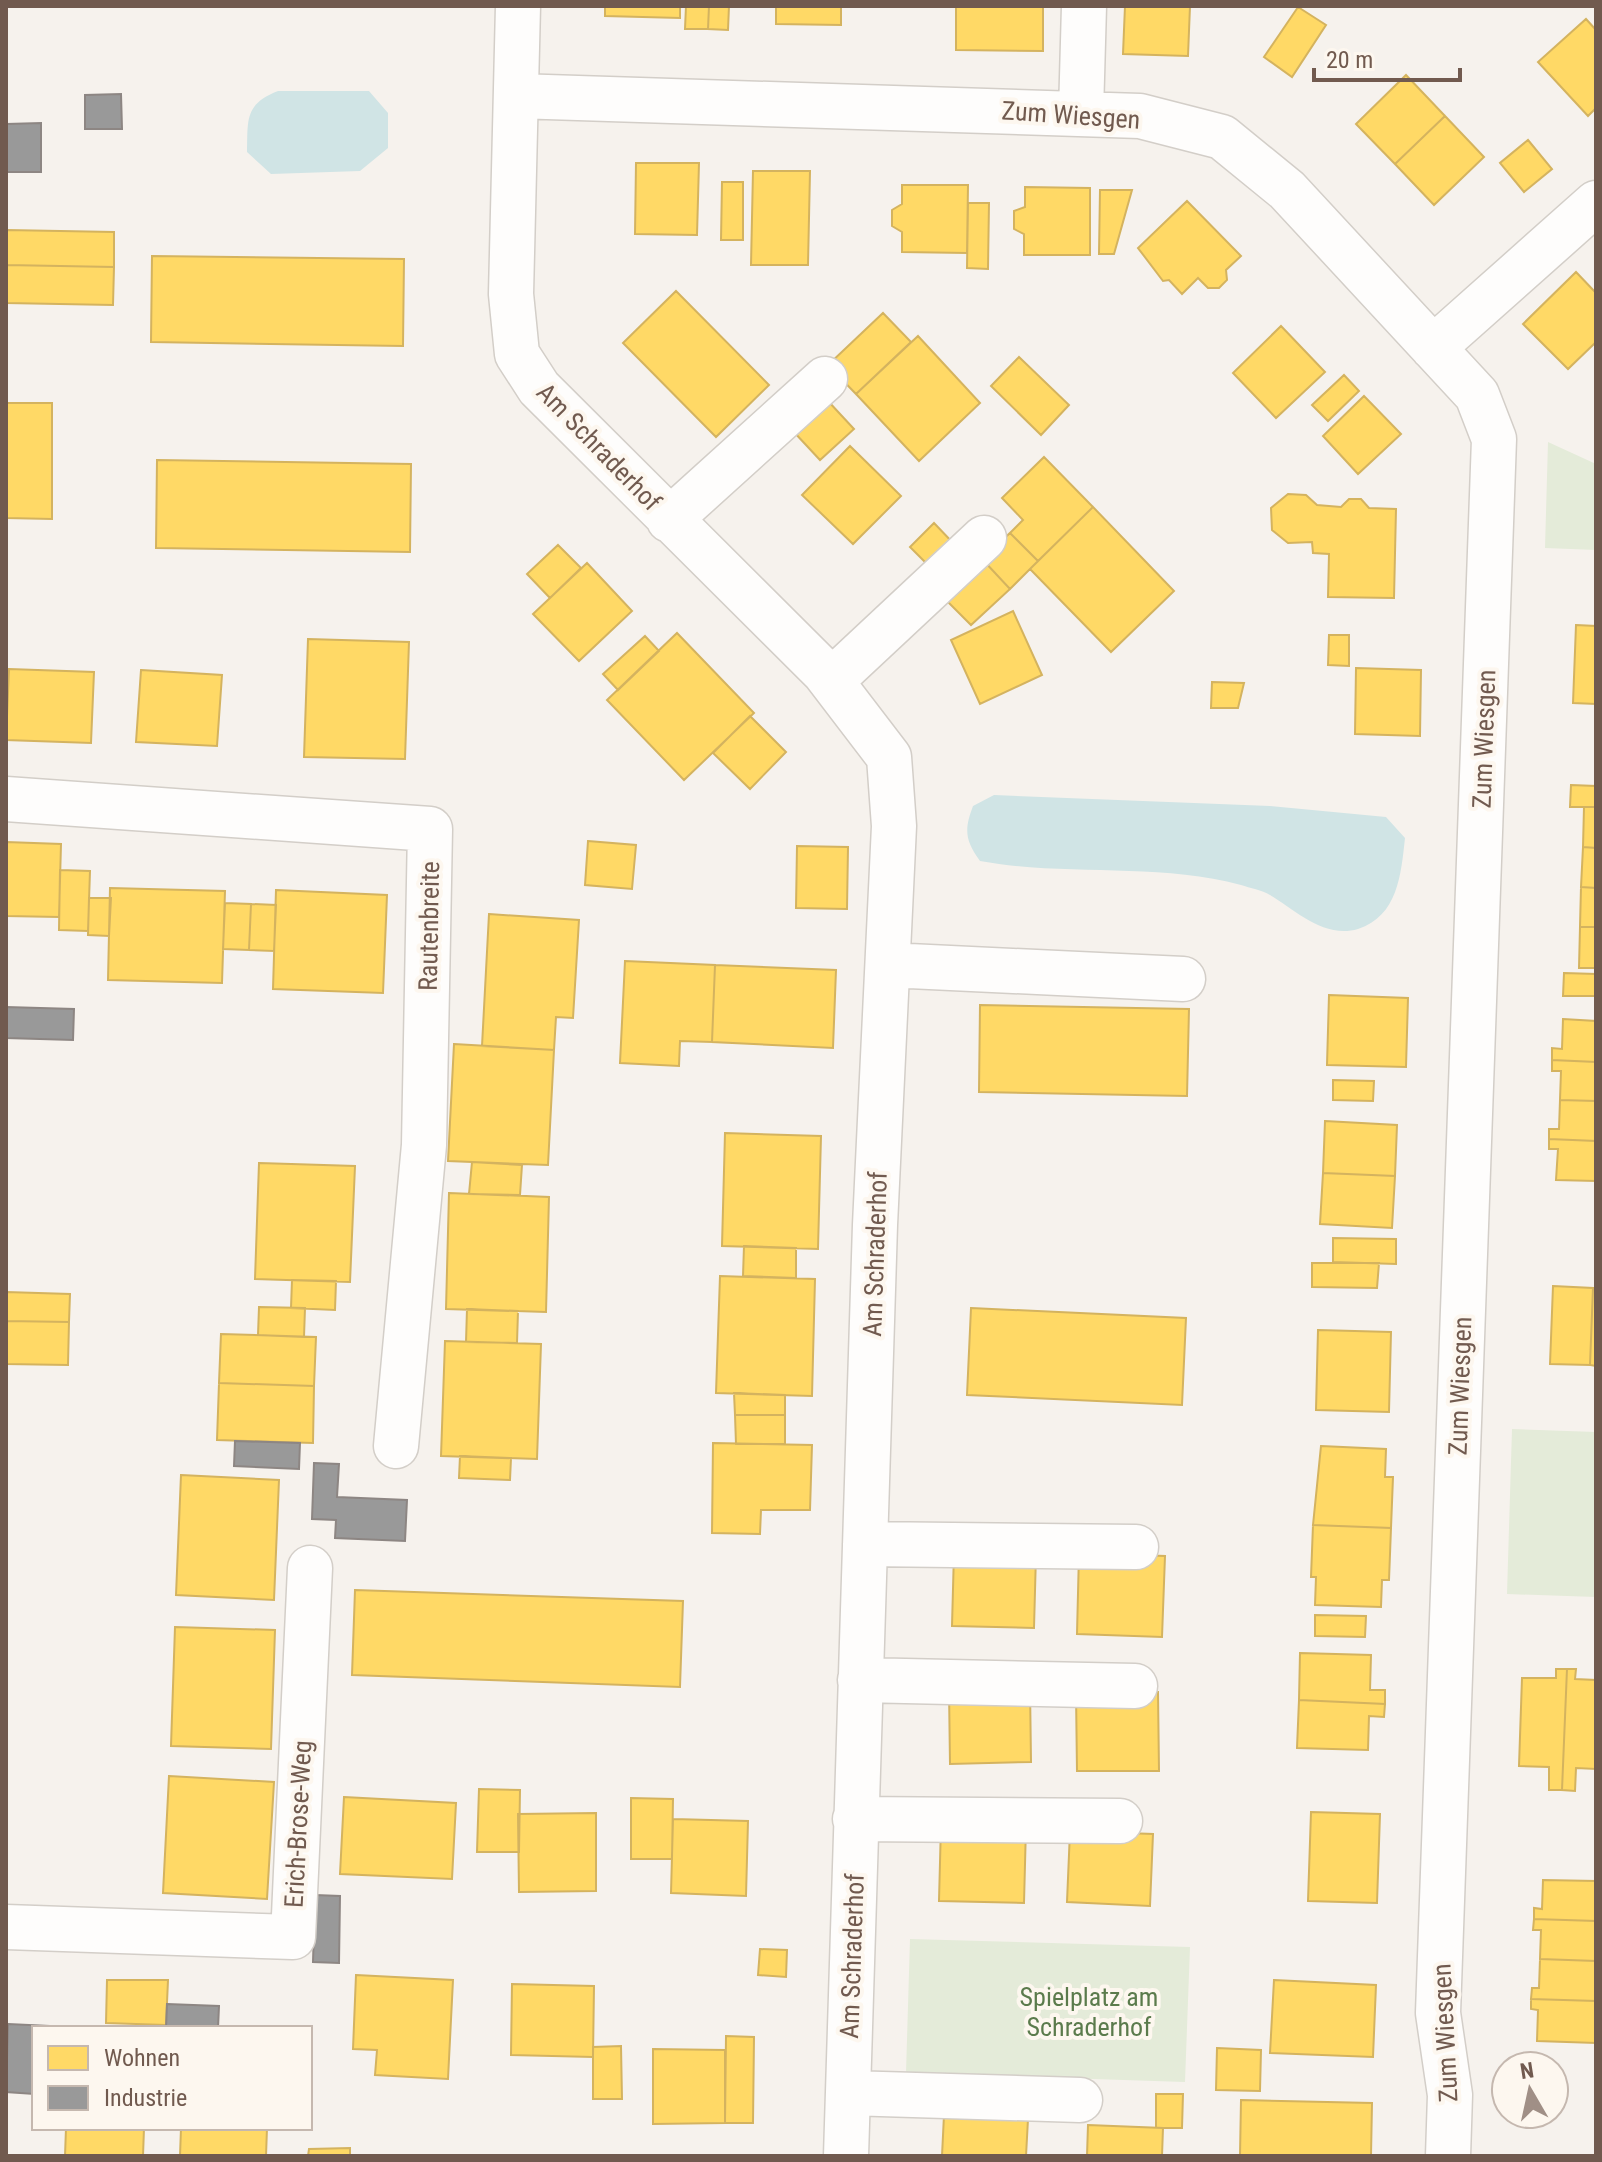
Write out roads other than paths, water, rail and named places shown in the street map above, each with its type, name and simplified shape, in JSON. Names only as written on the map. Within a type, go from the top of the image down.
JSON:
[{"type":"street","name":"Am Schraderhof","points":[[518,6],[511,294],[517,354],[539,388],[831,681],[889,757],[894,826],[860,1680],[846,2156]]},
{"type":"street","points":[[1081,113],[1084,6]]},
{"type":"street","name":"Zum Wiesgen","points":[[516,96],[1140,116],[1222,137],[1287,190],[1477,395],[1494,439],[1438,2013],[1450,2095],[1448,2156]]},
{"type":"street","points":[[1433,348],[1596,203]]},
{"type":"street","points":[[669,520],[825,379]]},
{"type":"street","points":[[831,681],[984,538]]},
{"type":"street","name":"Rautenbreite","points":[[6,799],[430,829],[424,1145],[396,1446]]},
{"type":"street","points":[[888,965],[1183,979]]},
{"type":"street","points":[[865,1544],[1136,1547]]},
{"type":"street","name":"Erich-Brose-Weg","points":[[6,1927],[293,1937],[310,1568]]},
{"type":"street","points":[[860,1680],[1135,1686]]},
{"type":"street","points":[[855,1819],[1120,1821]]},
{"type":"street","points":[[848,2093],[1080,2100]]},
{"type":"park label","name":"Spielplatz am Schraderhof","points":[[1089,2012]]}]
